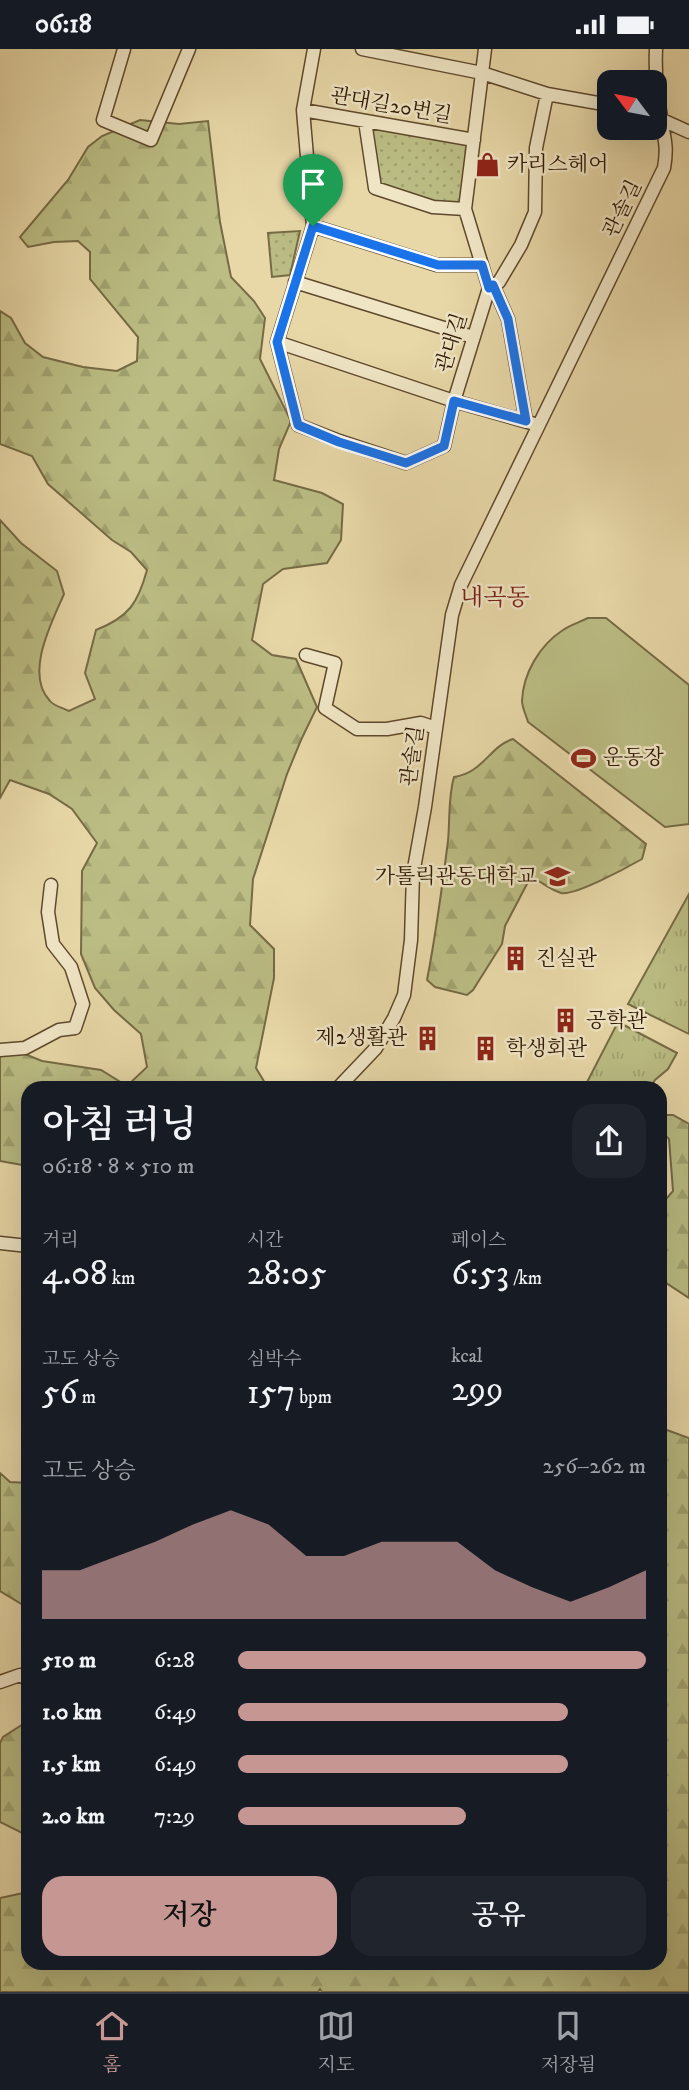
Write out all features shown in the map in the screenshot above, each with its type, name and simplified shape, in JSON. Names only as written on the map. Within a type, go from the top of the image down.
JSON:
[{"type":"street","points":[[124,49],[103,120],[151,140],[189,49]]},
{"type":"street","points":[[314,49],[303,110],[313,226],[277,342],[454,401],[532,423],[508,319],[482,265],[466,209],[485,49]]},
{"type":"street","points":[[362,49],[482,73],[547,94],[597,103]]},
{"type":"street","name":"관솔길","points":[[655,70],[656,49]]},
{"type":"street","name":"관대길","points":[[277,342],[298,425],[339,442],[406,463],[444,446],[454,401],[491,286],[499,282],[521,245],[535,212],[536,148],[547,94]]},
{"type":"street","name":"관대길20번길","points":[[303,110],[474,140]]},
{"type":"street","points":[[365,121],[375,188],[433,208],[466,209]]},
{"type":"street","points":[[667,122],[689,132]]},
{"type":"street","name":"관솔길","points":[[345,1081],[376,1048],[404,995],[411,940],[413,874],[452,615],[461,585],[532,423],[664,167],[667,151],[664,140]]},
{"type":"street","points":[[313,226],[438,265],[482,265]]},
{"type":"street","points":[[295,282],[473,337]]},
{"type":"street","points":[[306,655],[335,663],[325,708],[357,729],[387,729],[421,723],[436,728]]},
{"type":"street","points":[[0,1050],[25,1048],[59,1030],[75,1028],[83,1005],[71,967],[53,944],[48,912],[51,885]]},
{"type":"street","points":[[0,1243],[21,1245]]},
{"type":"street","points":[[0,1682],[21,1676]]},
{"type":"green space","points":[[140,120],[179,124],[208,121],[220,222],[231,277],[254,301],[265,318],[260,359],[291,421],[279,449],[274,480],[322,493],[343,504],[341,540],[327,563],[283,569],[263,584],[252,640],[272,655],[296,659],[317,707],[287,774],[253,879],[250,925],[274,949],[274,978],[256,1068],[264,1081],[132,1081],[147,1067],[141,1034],[114,1010],[95,988],[81,954],[82,871],[97,843],[72,809],[49,794],[10,780],[0,798],[0,520],[21,543],[57,571],[64,594],[47,633],[40,663],[40,677],[43,690],[50,701],[69,711],[95,699],[85,673],[96,630],[117,620],[136,600],[147,570],[131,552],[112,540],[48,484],[32,456],[0,444],[0,311],[11,318],[25,343],[43,357],[83,367],[117,371],[137,361],[138,337],[90,279],[90,252],[78,241],[28,247],[20,237],[68,180],[88,147],[102,136]]},
{"type":"green space","points":[[365,121],[474,140],[465,209],[375,188]]},
{"type":"green space","points":[[300,231],[290,275],[272,277],[268,233]]},
{"type":"green space","points":[[588,618],[606,618],[689,685],[689,824],[665,827],[528,722],[522,701],[529,670],[534,661],[555,636]]},
{"type":"green space","points":[[513,739],[646,844],[642,859],[578,890],[561,893],[537,880],[528,882],[505,926],[502,944],[473,990],[467,995],[435,987],[427,980],[446,859],[452,785],[454,777],[472,770],[498,747]]},
{"type":"green space","points":[[689,894],[689,1034],[628,1004]]},
{"type":"green space","points":[[618,1022],[677,1053],[668,1069],[654,1081],[588,1081]]},
{"type":"green space","points":[[0,1044],[42,1061],[101,1070],[119,1081],[21,1081],[21,1165],[0,1161]]},
{"type":"green space","points":[[667,1115],[673,1115],[689,1124],[689,1298],[667,1284],[667,1198],[673,1191]]},
{"type":"green space","points":[[667,1430],[689,1438],[689,1992],[322,1992],[320,1989],[318,1992],[0,1992],[0,1898],[21,1894],[21,1970],[667,1970]]},
{"type":"green space","points":[[0,1473],[10,1482],[21,1483],[21,1604],[0,1591]]},
{"type":"green space","points":[[21,1725],[21,1832],[0,1822],[0,1743],[3,1737]]},
{"type":"place","name":"카리스헤어","points":[[487,165]]},
{"type":"place","name":"운동장","points":[[583,758]]},
{"type":"place","name":"가톨릭관동대학교","points":[[557,877]]},
{"type":"place","name":"진실관","points":[[516,959]]},
{"type":"place","name":"공학관","points":[[566,1021]]},
{"type":"place","name":"제2생활관","points":[[427,1038]]},
{"type":"place","name":"학생회관","points":[[486,1049]]},
{"type":"district","name":"내곡동","points":[[495,598]]},
{"type":"route","points":[[313,226],[438,265],[482,265],[489,288],[493,285],[508,319],[526,421],[454,401],[444,446],[406,463],[339,442],[298,425],[277,342],[313,226]]}]
